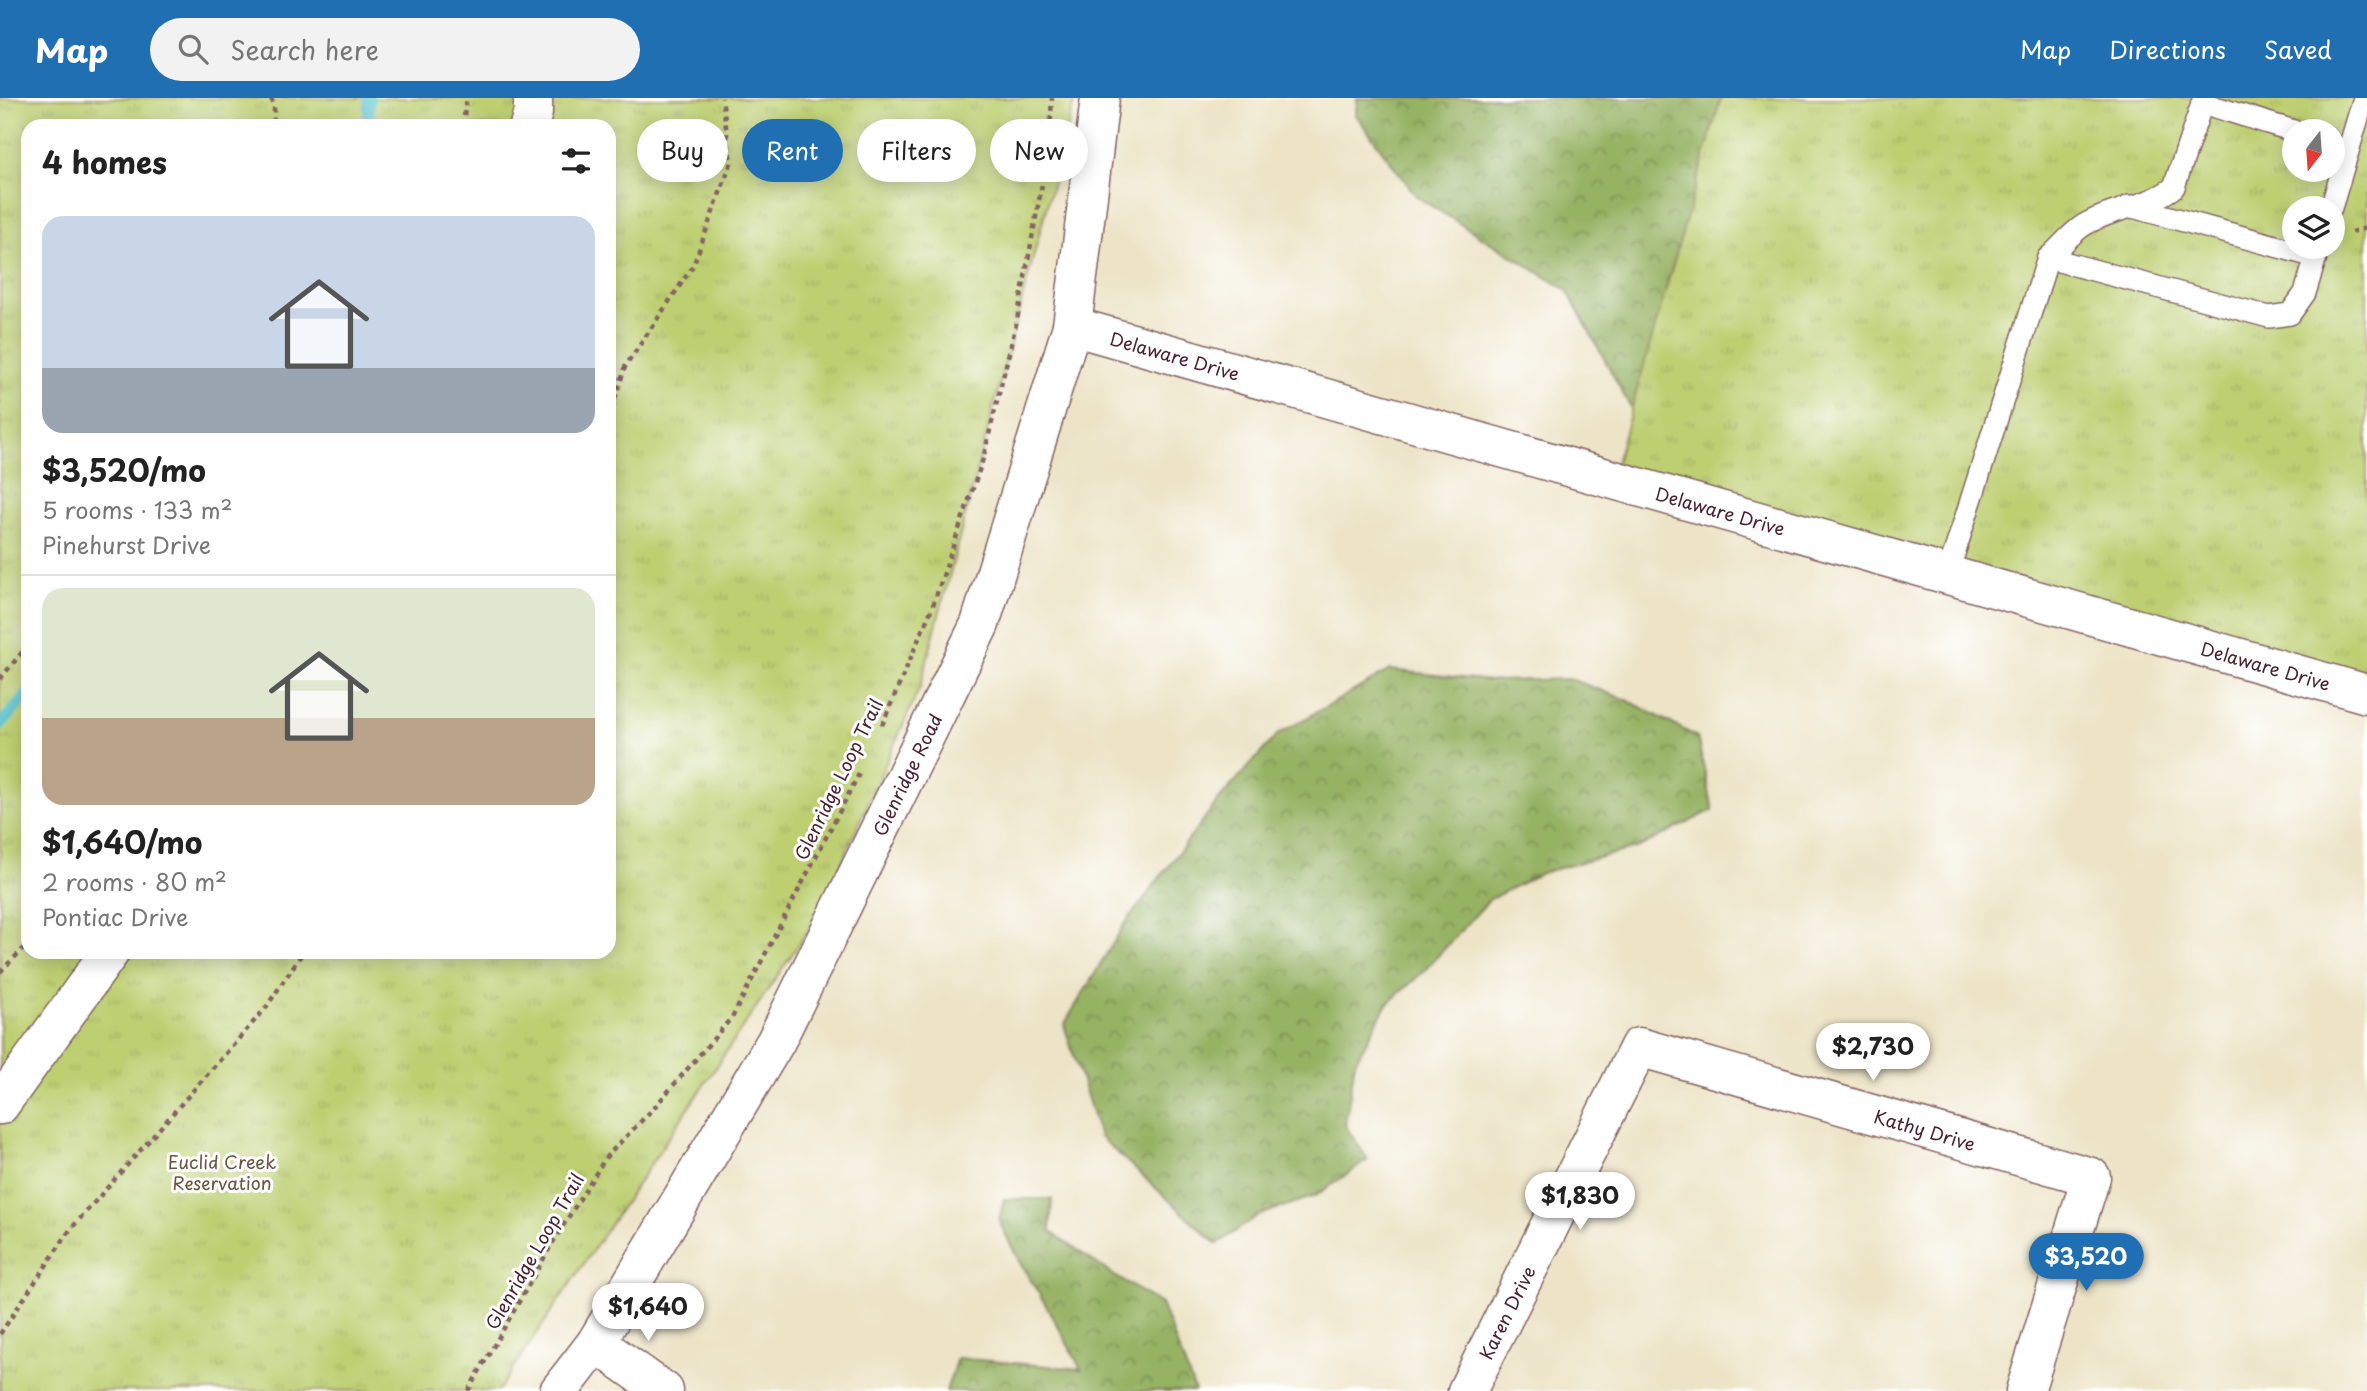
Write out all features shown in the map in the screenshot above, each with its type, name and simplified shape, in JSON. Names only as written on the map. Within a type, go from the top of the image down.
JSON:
[{"type":"street","points":[[531,119],[533,98]]},
{"type":"street","name":"Glenridge Road","points":[[559,1391],[596,1343],[776,1041],[980,624],[1072,326],[1100,98]]},
{"type":"street","name":"Delaware Drive","points":[[1072,326],[2367,694]]},
{"type":"street","points":[[0,1104],[105,959]]},
{"type":"street","name":"Kathy Drive","points":[[1639,1047],[2091,1177],[2025,1391]]},
{"type":"street","name":"Karen Drive","points":[[1467,1391],[1639,1047]]},
{"type":"street","points":[[596,1343],[664,1391]]},
{"type":"lane","points":[[2345,138],[2364,98]]},
{"type":"lane","points":[[1947,576],[2048,258],[2083,225],[2129,206],[2163,196],[2174,187],[2203,101],[2282,127]]},
{"type":"lane","points":[[2129,206],[2282,243]]},
{"type":"lane","points":[[2048,258],[2269,317],[2290,314],[2305,293],[2315,259]]},
{"type":"path","points":[[271,98],[274,119]]},
{"type":"path","points":[[464,119],[466,98]]},
{"type":"path","points":[[616,396],[625,367],[694,266],[731,163],[722,98]]},
{"type":"path","name":"Glenridge Loop Trail","points":[[881,729],[932,608],[983,458],[1017,320],[1049,146],[1052,98]]},
{"type":"path","points":[[0,679],[21,654]]},
{"type":"path","name":"Glenridge Loop Trail","points":[[468,1391],[556,1237],[606,1157],[653,1109],[733,1016],[863,765]]},
{"type":"path","points":[[0,972],[21,951]]},
{"type":"path","points":[[0,1334],[70,1230],[265,1009],[298,959]]},
{"type":"green space","name":"Euclid Creek Reservation","points":[[0,98],[1075,98],[1069,119],[990,119],[990,182],[1053,182],[920,687],[817,917],[498,1391],[0,1391]]},
{"type":"green space","points":[[1357,98],[1721,98],[1632,410],[1567,290],[1417,197],[1356,115]]},
{"type":"green space","points":[[1721,98],[2367,98],[2367,694],[1611,480]]},
{"type":"green space","points":[[1390,670],[1491,681],[1570,679],[1627,700],[1697,737],[1713,810],[1639,847],[1541,873],[1490,899],[1423,972],[1387,1004],[1355,1062],[1345,1125],[1368,1160],[1315,1196],[1259,1215],[1217,1244],[1100,1137],[1064,1025],[1124,925],[1217,802],[1277,735]]},
{"type":"green space","points":[[1004,1199],[1052,1199],[1050,1231],[1110,1273],[1161,1304],[1195,1391],[946,1391],[957,1358],[1081,1369],[999,1221]]},
{"type":"waterway","points":[[368,119],[369,98]]},
{"type":"waterway","points":[[0,725],[21,702]]}]
